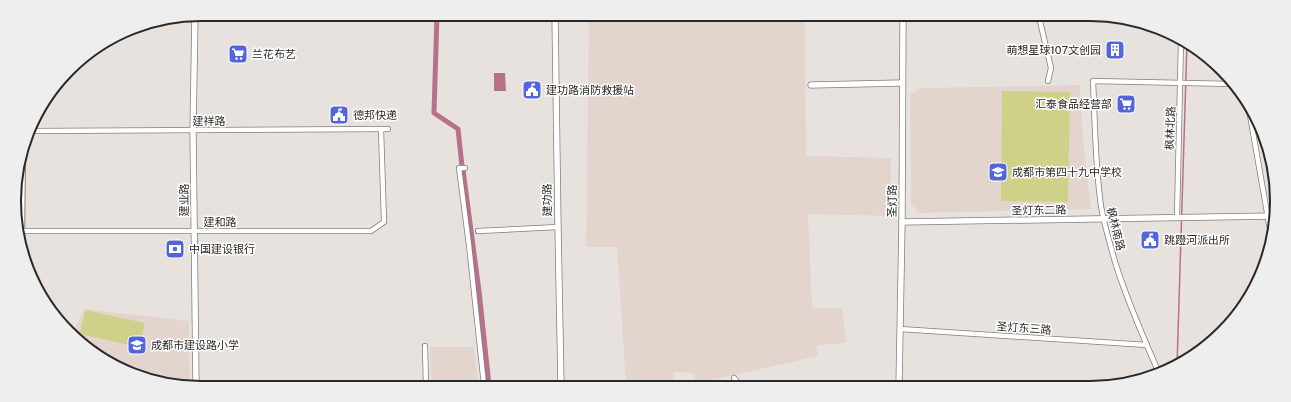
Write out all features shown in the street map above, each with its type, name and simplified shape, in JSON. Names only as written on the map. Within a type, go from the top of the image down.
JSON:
[{"type":"main road","points":[[21,214],[22,186]]},
{"type":"street","name":"建业路","points":[[195,21],[193,130],[196,381]]},
{"type":"street","name":"建功路","points":[[555,21],[561,381]]},
{"type":"street","name":"圣灯路","points":[[899,381],[902,222],[903,21]]},
{"type":"street","points":[[1040,21],[1051,68],[1048,81]]},
{"type":"street","name":"枫林北路","points":[[1177,217],[1182,83],[1180,45]]},
{"type":"street","name":"枫林南路","points":[[1157,368],[1123,286],[1107,234],[1101,207],[1095,153],[1093,80],[1182,83]]},
{"type":"street","points":[[811,85],[902,83]]},
{"type":"street","points":[[1182,83],[1227,84]]},
{"type":"street","points":[[1252,122],[1270,215]]},
{"type":"street","name":"建祥路","points":[[35,131],[388,128]]},
{"type":"street","name":"建和路","points":[[24,231],[371,231],[384,222],[381,129]]},
{"type":"street","points":[[465,168],[459,168],[469,244],[484,381]]},
{"type":"street","name":"圣灯东二路","points":[[902,222],[1177,217],[1269,217]]},
{"type":"street","points":[[478,231],[558,227]]},
{"type":"street","name":"圣灯东三路","points":[[900,329],[1147,346]]},
{"type":"street","points":[[424,346],[426,381]]},
{"type":"shaded area","points":[[589,21],[805,21],[806,156],[891,158],[891,216],[808,214],[812,308],[842,308],[846,343],[816,345],[818,356],[708,381],[695,381],[695,373],[673,372],[673,381],[626,381],[617,247],[586,247]]},
{"type":"shaded area","points":[[494,73],[505,73],[506,91],[494,91]]},
{"type":"shaded area","name":"成都市第四十九中学校","points":[[1080,85],[1083,139],[1091,209],[919,213],[911,204],[910,95],[920,88]]},
{"type":"shaded area","name":"成都市建设路小学","points":[[85,309],[189,321],[190,381],[154,375],[121,362],[91,344],[74,328]]},
{"type":"shaded area","points":[[430,347],[474,347],[478,381],[431,381]]},
{"type":"green space","points":[[1002,91],[1070,92],[1068,202],[1001,201]]},
{"type":"green space","points":[[85,310],[145,323],[139,347],[80,334]]},
{"type":"waterway","points":[[437,21],[434,113],[458,129],[462,166]]},
{"type":"waterway","points":[[1177,358],[1187,49]]},
{"type":"waterway","points":[[463,170],[479,291],[489,381]]},
{"type":"place","name":"萌想星球107文创园","points":[[1115,50]]},
{"type":"place","name":"兰花布艺","points":[[238,54]]},
{"type":"place","name":"建功路消防救援站","points":[[532,90]]},
{"type":"place","name":"汇泰食品经营部","points":[[1126,104]]},
{"type":"place","name":"德邦快递","points":[[339,115]]},
{"type":"place","name":"成都市第四十九中学校","points":[[998,172]]},
{"type":"place","name":"跳蹬河派出所","points":[[1150,240]]},
{"type":"place","name":"中国建设银行","points":[[175,249]]},
{"type":"place","name":"成都市建设路小学","points":[[137,345]]}]
